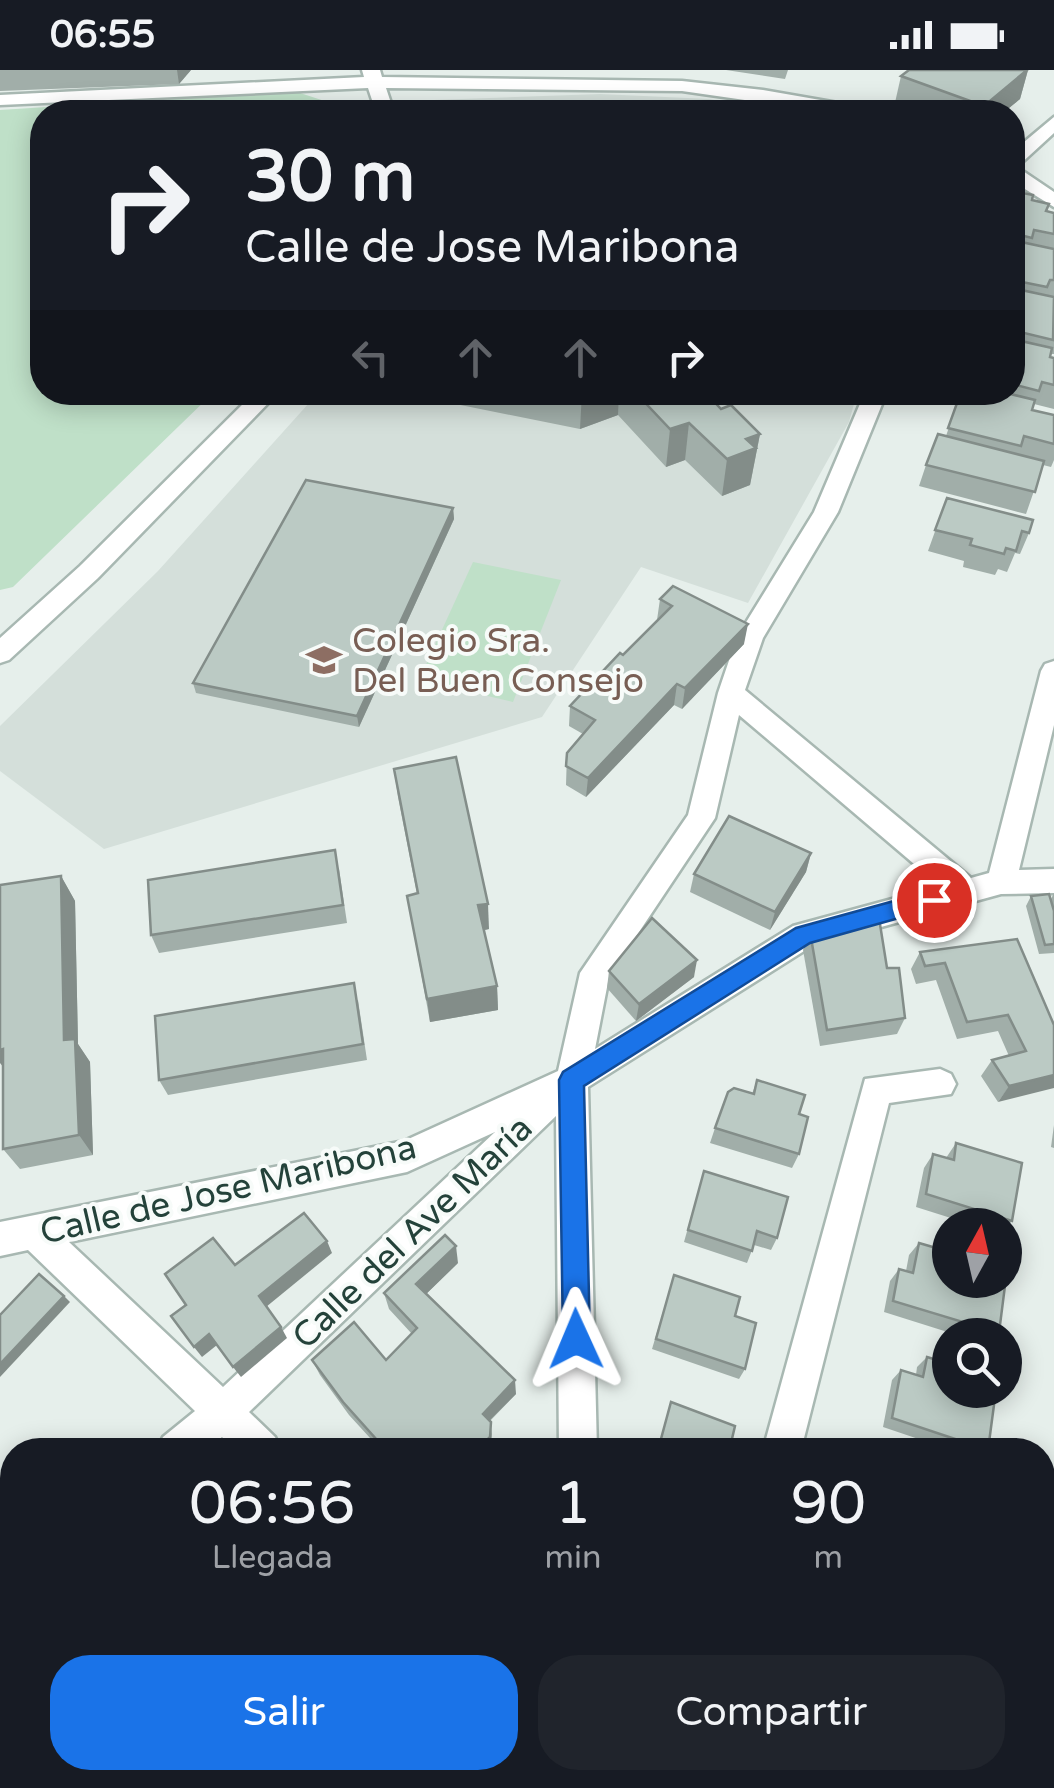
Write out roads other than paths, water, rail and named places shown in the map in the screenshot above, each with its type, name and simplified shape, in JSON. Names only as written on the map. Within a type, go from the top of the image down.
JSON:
[{"type":"street","points":[[0,100],[372,76],[682,86],[790,100]]},
{"type":"street","points":[[372,76],[381,100]]},
{"type":"street","points":[[1025,151],[1054,123]]},
{"type":"street","points":[[1025,181],[1054,201]]},
{"type":"street","points":[[0,653],[90,572],[255,405]]},
{"type":"street","points":[[578,1438],[572,1080],[595,973],[702,818],[731,693],[750,637],[826,512],[871,405]]},
{"type":"street","points":[[1002,882],[1054,672]]},
{"type":"street","points":[[731,693],[966,891]]},
{"type":"street","name":"Calle de Jose Maribona","points":[[18,1236],[406,1156],[572,1080],[804,935],[1002,882],[1054,881]]},
{"type":"street","name":"Calle del Ave María","points":[[191,1438],[221,1414],[572,1080]]},
{"type":"street","points":[[785,1438],[876,1089],[940,1084]]},
{"type":"street","points":[[18,1236],[248,1438]]},
{"type":"place","name":"Colegio Sra. Del Buen Consejo","points":[[324,660]]}]
